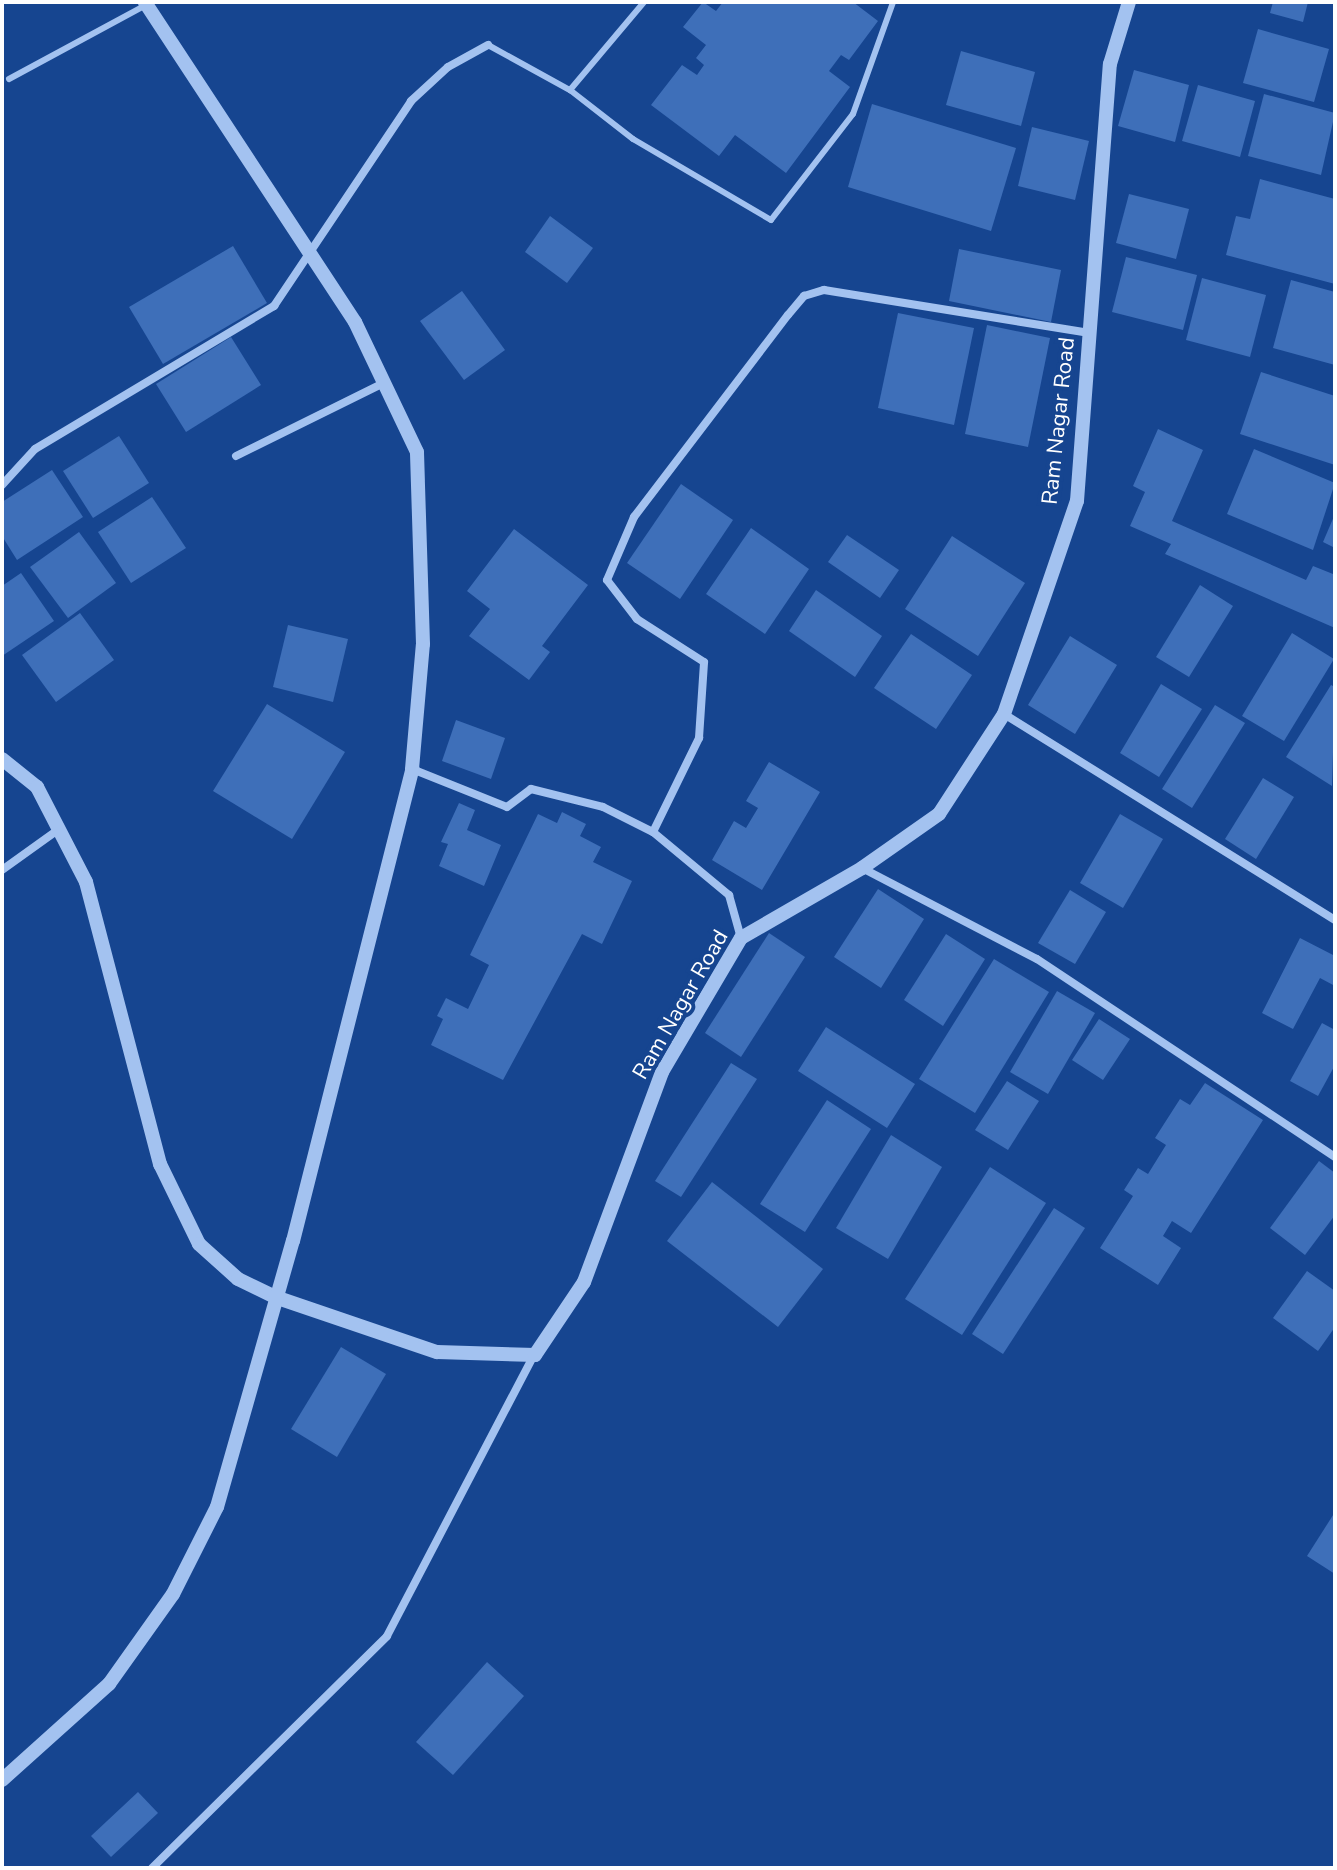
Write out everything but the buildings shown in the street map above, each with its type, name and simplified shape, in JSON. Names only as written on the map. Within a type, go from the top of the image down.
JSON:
[{"type":"street","name":"Ram Nagar Road","points":[[535,1355],[584,1282],[662,1072],[741,938],[862,868],[939,814],[1004,714],[1077,501],[1110,64],[1129,2]]},
{"type":"street","points":[[2,1780],[109,1684],[173,1594],[217,1507],[275,1297],[412,769],[423,644],[417,452],[384,383],[308,246],[145,3]]},
{"type":"street","points":[[2,485],[35,449],[274,306],[299,273],[308,246],[411,101],[448,67],[488,45]]},
{"type":"street","points":[[653,832],[699,738],[704,662],[637,619],[607,580],[634,517],[804,296],[824,290],[1090,333]]},
{"type":"street","points":[[236,456],[384,383]]},
{"type":"street","points":[[1004,714],[1335,920]]},
{"type":"street","points":[[2,759],[37,787],[86,882],[160,1164],[199,1244],[238,1279],[275,1297],[437,1352],[535,1355],[387,1636],[152,1868]]},
{"type":"street","points":[[412,769],[507,807],[531,789],[603,807],[653,832],[729,895],[741,938]]},
{"type":"street","points":[[2,870],[59,829]]},
{"type":"street","points":[[862,868],[1037,959],[1335,1157]]},
{"type":"lane","points":[[570,90],[644,2]]},
{"type":"lane","points":[[488,45],[570,90],[633,139],[771,220],[853,114],[893,2]]},
{"type":"lane","points":[[9,79],[145,3]]}]
